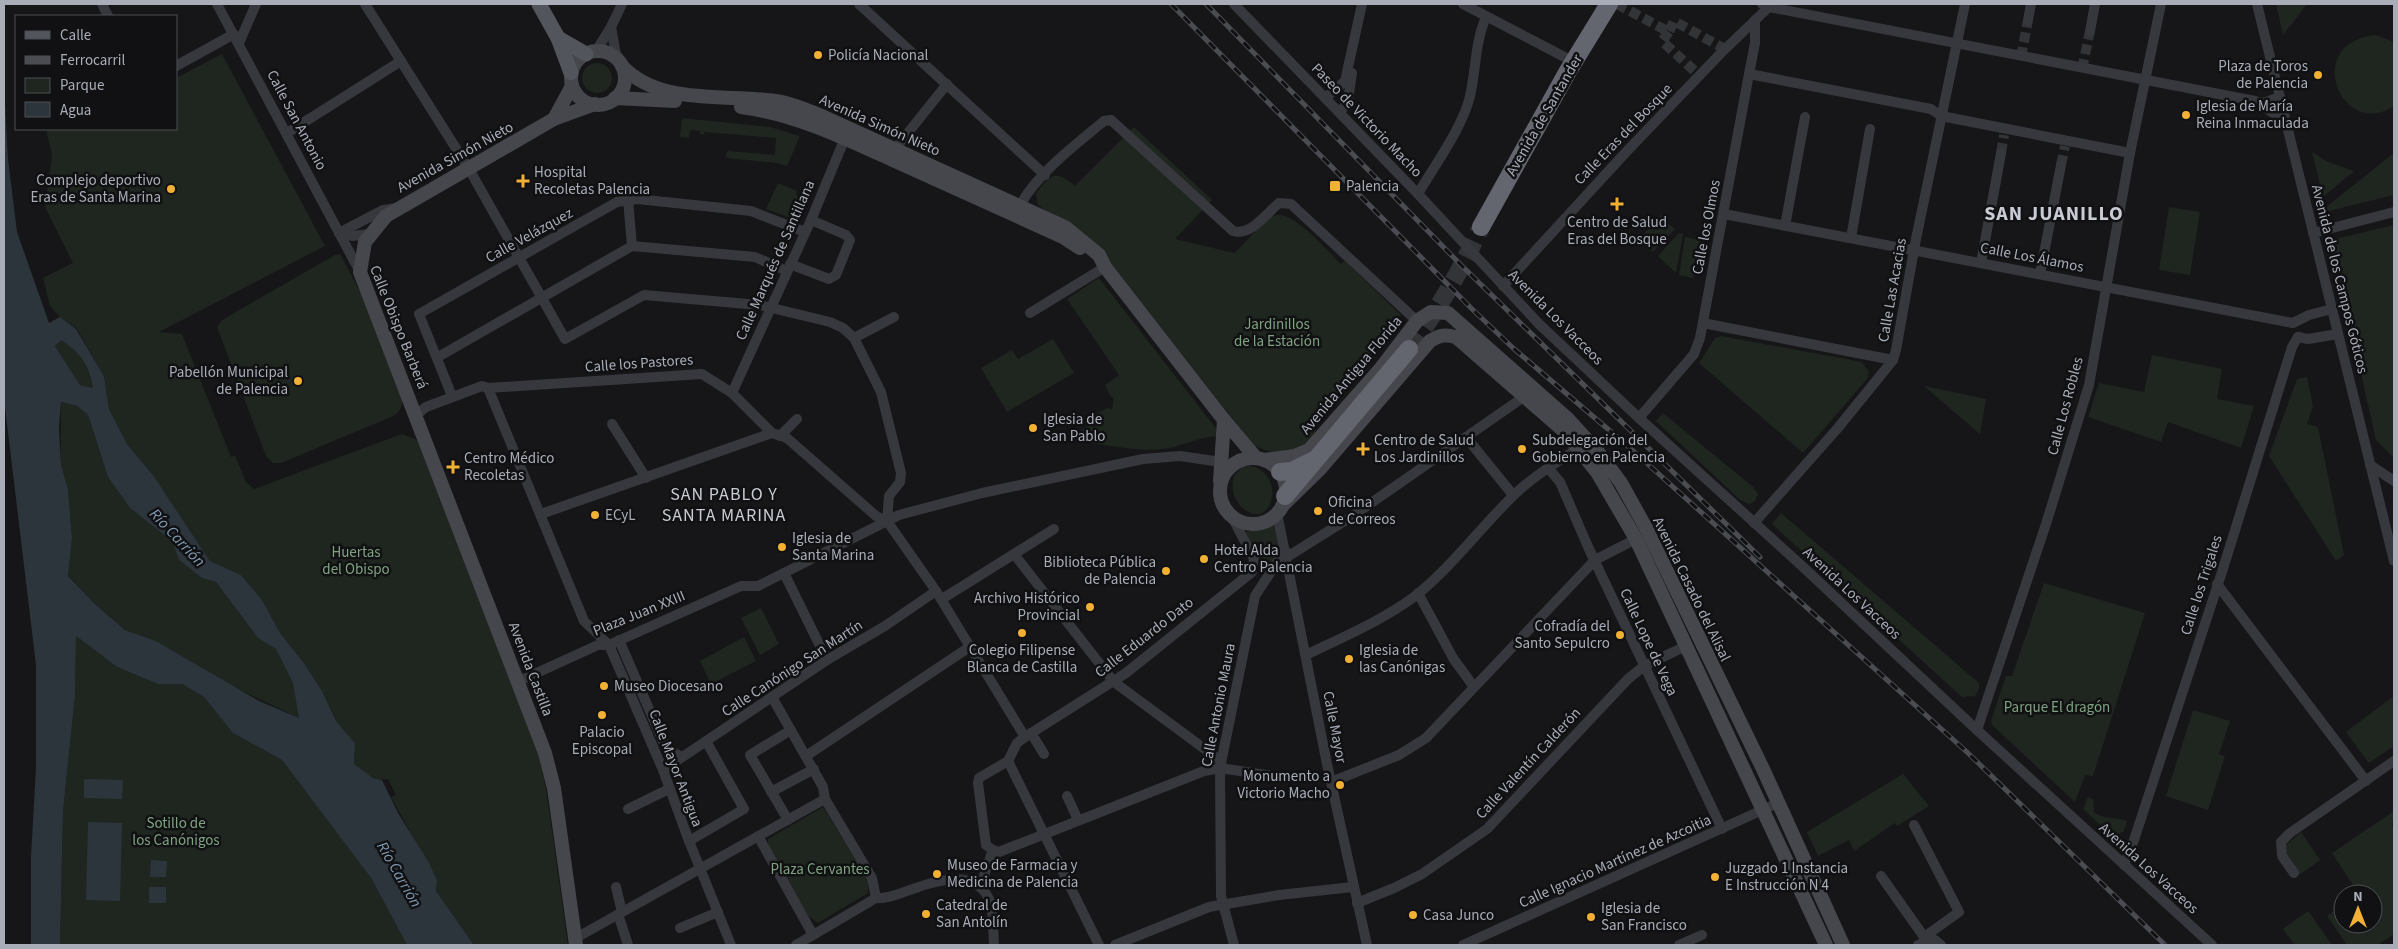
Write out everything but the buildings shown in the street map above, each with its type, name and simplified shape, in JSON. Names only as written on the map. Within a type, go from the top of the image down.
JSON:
[{"type":"highway","name":"Avenida de Santander","points":[[1481,227],[1609,4]]},
{"type":"highway","points":[[1281,505],[1318,456],[1409,350]]},
{"type":"highway","points":[[1280,472],[1302,468],[1318,456]]},
{"type":"main road","points":[[539,4],[558,38],[572,80],[581,99],[595,104],[609,102],[615,98],[624,83],[620,63],[604,52],[591,52],[558,38]]},
{"type":"main road","points":[[554,119],[572,80],[576,62],[591,52]]},
{"type":"main road","name":"Avenida Simón Nieto","points":[[620,63],[642,83],[659,90],[695,95],[768,100],[791,104],[1020,205],[1065,227],[1099,255],[1105,267],[1224,420],[1260,459]]},
{"type":"main road","name":"Avenida Simón Nieto","points":[[615,98],[761,109],[795,118],[845,138],[1063,238],[1105,267]]},
{"type":"main road","name":"Avenida Simón Nieto","points":[[360,272],[362,250],[369,234],[386,216],[554,119],[595,104]]},
{"type":"main road","points":[[845,138],[860,141],[884,152],[895,149],[894,153],[899,159],[920,167],[927,175]]},
{"type":"main road","points":[[970,195],[984,195],[1010,207],[1020,205],[1024,214],[1055,227],[1063,238]]},
{"type":"main road","name":"Calle Obispo Barberá","points":[[360,272],[416,415]]},
{"type":"main road","name":"Avenida Antigua Florida","points":[[1260,459],[1295,456],[1309,450],[1316,444],[1352,399],[1381,368],[1417,321],[1431,312]]},
{"type":"main road","name":"Avenida Casado del Alisal","points":[[1431,312],[1448,313],[1568,419],[1636,539],[1826,945]]},
{"type":"main road","points":[[1224,420],[1220,462],[1222,503],[1232,516],[1247,523],[1255,524],[1271,518],[1281,505],[1320,469],[1430,341],[1417,321]]},
{"type":"main road","name":"Avenida Casado del Alisal","points":[[1430,341],[1447,334],[1456,337],[1564,431],[1584,445],[1621,483],[1646,528],[1778,803],[1843,945]]},
{"type":"main road","name":"Avenida Castilla","points":[[416,415],[545,753],[554,788],[575,942]]},
{"type":"main road","points":[[1220,487],[1229,468],[1242,460],[1260,459],[1280,472],[1285,488],[1281,505]]},
{"type":"street","name":"Calle San Antonio","points":[[217,4],[349,252]]},
{"type":"street","points":[[178,65],[236,39],[256,4]]},
{"type":"street","points":[[365,4],[470,169],[565,339],[644,295],[770,308],[830,322],[843,328],[854,338],[881,392],[901,473],[900,482],[889,496],[887,521]]},
{"type":"street","points":[[591,52],[611,27],[622,4]]},
{"type":"street","points":[[859,4],[1045,175]]},
{"type":"street","name":"Paseo de Victorio Macho","points":[[1234,4],[1418,194],[1477,258]]},
{"type":"street","points":[[1340,113],[1348,100],[1362,4]]},
{"type":"street","points":[[1463,4],[1574,62]]},
{"type":"street","name":"Calle Las Acacias","points":[[1754,523],[1893,360],[1965,4]]},
{"type":"street","points":[[2028,20],[2031,4]]},
{"type":"street","points":[[2090,31],[2095,4]]},
{"type":"street","name":"Calle Los Robles","points":[[1977,730],[2046,524],[2089,384],[2130,153],[2161,4]]},
{"type":"street","name":"Avenida de los Campos Góticos","points":[[2257,4],[2394,561]]},
{"type":"street","points":[[1767,5],[2144,82],[2263,103],[2280,97]]},
{"type":"street","name":"Calle Eras del Bosque","points":[[1503,286],[1628,150],[1755,20],[1767,5]]},
{"type":"street","points":[[1418,194],[1465,110],[1470,97],[1481,28],[1486,17]]},
{"type":"street","name":"Calle los Olmos","points":[[1639,418],[1694,354],[1703,323],[1750,74],[1755,20]]},
{"type":"street","points":[[611,27],[620,63]]},
{"type":"street","points":[[1739,36],[1748,38],[1754,43]]},
{"type":"street","points":[[1325,98],[1345,82],[1355,42]]},
{"type":"street","points":[[287,133],[401,61]]},
{"type":"street","points":[[1750,74],[1931,109],[1941,116],[2005,132],[2130,153]]},
{"type":"street","points":[[895,149],[947,84]]},
{"type":"street","points":[[2263,103],[2266,108],[2285,122]]},
{"type":"street","points":[[1785,226],[1805,117]]},
{"type":"street","points":[[1020,205],[1027,194],[1045,175],[1104,121],[1112,120],[1118,123],[1233,231],[1240,233],[1247,231],[1279,203],[1291,204],[1417,321]]},
{"type":"street","points":[[1851,238],[1870,129]]},
{"type":"street","name":"Calle Marqués de Santillana","points":[[732,393],[805,232],[845,138]]},
{"type":"street","points":[[1981,262],[2001,153]]},
{"type":"street","points":[[2040,274],[2061,165]]},
{"type":"street","points":[[628,199],[632,246]]},
{"type":"street","name":"Calle Velázquez","points":[[438,357],[419,314],[617,202],[628,199],[752,211],[805,232]]},
{"type":"street","name":"Avenida Simón Nieto","points":[[339,233],[383,210],[398,208]]},
{"type":"street","points":[[2313,233],[2394,212]]},
{"type":"street","name":"Calle Los Álamos","points":[[1724,214],[2293,323]]},
{"type":"street","points":[[452,396],[438,357],[632,246],[755,257],[829,279],[836,275],[850,240],[846,235],[810,220]]},
{"type":"street","points":[[339,233],[352,236],[369,234]]},
{"type":"street","name":"Calle Obispo Barberá","points":[[349,252],[360,272]]},
{"type":"street","name":"Avenida Los Vacceos","points":[[1477,258],[1539,324],[1639,418],[2212,945]]},
{"type":"street","points":[[1030,313],[1105,267]]},
{"type":"street","points":[[2332,309],[2309,315],[2293,323],[2298,337],[2308,340],[2338,334]]},
{"type":"street","points":[[854,338],[894,316]]},
{"type":"street","points":[[1703,323],[1893,360]]},
{"type":"street","name":"Calle los Trigales","points":[[2124,864],[2136,834],[2292,347],[2298,337]]},
{"type":"street","points":[[2321,338],[2342,350]]},
{"type":"street","name":"Calle los Pastores","points":[[416,415],[426,407],[482,386],[488,388],[702,374],[732,393],[776,435],[787,438],[876,516],[887,521],[898,534],[939,595],[1028,735],[1044,754]]},
{"type":"street","name":"Calle Mayor Antigua","points":[[488,388],[584,621],[614,642],[668,750],[682,757]]},
{"type":"street","points":[[1286,553],[1351,517],[1525,396]]},
{"type":"street","points":[[541,514],[776,435],[797,418]]},
{"type":"street","points":[[612,424],[646,478]]},
{"type":"street","points":[[1466,437],[1513,495]]},
{"type":"street","points":[[1306,655],[1375,622],[1416,595],[1448,566],[1513,495],[1584,445]]},
{"type":"street","name":"Plaza Juan XXIII","points":[[519,681],[598,645],[614,642],[741,586],[758,586],[887,521],[950,501],[1143,459],[1180,456],[1220,462]]},
{"type":"street","points":[[2370,465],[2394,480]]},
{"type":"street","name":"Calle Lope de Vega","points":[[1549,468],[1560,482],[1594,560],[1722,829]]},
{"type":"street","name":"Calle Mayor","points":[[1281,505],[1286,553],[1331,782],[1367,945]]},
{"type":"street","name":"Calle Eduardo Dato","points":[[1008,761],[1017,743],[1114,682],[1252,572],[1254,559],[1232,516]]},
{"type":"street","name":"Calle Canónigo San Martín","points":[[664,770],[827,660],[1014,554],[1054,529]]},
{"type":"street","points":[[1331,782],[1413,747],[1426,738],[1594,560],[1636,539]]},
{"type":"street","name":"Calle Antonio Maura","points":[[1234,945],[1223,905],[1220,765],[1255,596],[1286,553]]},
{"type":"street","points":[[1014,554],[1114,682],[1220,765],[1273,776]]},
{"type":"street","points":[[784,573],[827,660]]},
{"type":"street","points":[[2217,584],[2366,781]]},
{"type":"street","points":[[1416,595],[1453,658],[1474,687]]},
{"type":"street","name":"Calle Mayor Antigua","points":[[614,642],[730,945]]},
{"type":"street","points":[[806,756],[972,646]]},
{"type":"street","name":"Calle Valentín Calderón","points":[[1357,903],[1422,874],[1487,829],[1628,679],[1644,666],[1686,646]]},
{"type":"street","points":[[772,697],[814,769],[823,786],[826,799],[872,878],[876,898]]},
{"type":"street","points":[[788,820],[750,756],[791,730]]},
{"type":"street","points":[[689,840],[744,809],[706,741]]},
{"type":"street","points":[[1100,945],[1044,834],[1008,761],[978,780],[986,845],[992,850],[999,852],[1044,834],[1078,820],[1220,765]]},
{"type":"street","points":[[2294,873],[2282,856],[2281,842],[2394,761]]},
{"type":"street","points":[[771,792],[814,769]]},
{"type":"street","points":[[628,809],[669,789]]},
{"type":"street","points":[[1066,796],[1078,820]]},
{"type":"street","points":[[575,942],[620,913],[826,799]]},
{"type":"street","name":"Calle Ignacio Martínez de Azcoitia","points":[[1467,945],[1778,803]]},
{"type":"street","points":[[1914,824],[1959,912],[1923,941]]},
{"type":"street","points":[[758,836],[813,935]]},
{"type":"street","points":[[980,887],[992,850]]},
{"type":"street","points":[[1881,876],[1923,941]]},
{"type":"street","points":[[796,945],[876,898],[886,899],[935,881],[966,879],[980,887],[990,900],[994,945]]},
{"type":"street","points":[[616,887],[628,945]]},
{"type":"street","points":[[1115,945],[1209,907],[1279,895],[1354,887]]},
{"type":"street","points":[[680,928],[718,912]]},
{"type":"street","points":[[1679,945],[1702,935]]},
{"type":"street","points":[[1923,941],[1935,940],[1941,945]]},
{"type":"green space","points":[[2276,4],[2307,4],[2283,35]]},
{"type":"green space","points":[[2376,35],[2394,42],[2394,106],[2375,113],[2358,111],[2345,101],[2337,86],[2335,70],[2340,54],[2353,41]]},
{"type":"green space","name":"Huertas del Obispo","points":[[222,54],[325,246],[159,332],[182,334],[231,457],[235,455],[246,482],[254,489],[402,434],[417,440],[539,756],[546,788],[568,945],[474,945],[436,891],[437,880],[391,797],[396,795],[388,779],[374,778],[354,764],[355,743],[336,721],[322,691],[304,663],[280,633],[262,600],[241,575],[210,561],[153,475],[127,444],[109,409],[104,376],[77,329],[60,317],[50,306],[43,278],[73,263],[45,207],[52,155],[46,130],[178,130],[178,77]]},
{"type":"green space","points":[[597,63],[608,67],[612,78],[608,89],[597,93],[586,89],[582,78],[586,67]]},
{"type":"green space","points":[[682,118],[770,127],[800,136],[787,166],[777,163],[726,158],[727,151],[775,155],[776,138],[704,132],[704,134],[700,134],[700,131],[690,130],[689,138],[680,137]]},
{"type":"green space","name":"Jardinillos de la Estación","points":[[1134,127],[1212,200],[1175,239],[1234,253],[1269,219],[1282,215],[1290,218],[1309,232],[1341,264],[1345,261],[1401,315],[1369,359],[1368,364],[1316,423],[1315,434],[1304,448],[1276,454],[1254,446],[1110,263],[1038,205],[1036,194],[1045,182],[1054,176],[1058,176],[1075,186]]},
{"type":"green space","points":[[2312,152],[2328,162],[2354,171],[2323,197]]},
{"type":"green space","points":[[2394,153],[2394,195],[2325,212],[2324,209]]},
{"type":"green space","points":[[778,183],[797,191],[796,195],[807,200],[799,221],[766,209]]},
{"type":"green space","points":[[2169,207],[2200,212],[2190,275],[2159,270]]},
{"type":"green space","points":[[1662,214],[1665,216],[1666,222],[1675,229],[1653,252],[1639,239]]},
{"type":"green space","points":[[2394,225],[2394,458],[2376,440],[2331,240]]},
{"type":"green space","points":[[1679,233],[1683,234],[1676,273],[1658,256]]},
{"type":"green space","points":[[1685,237],[1700,240],[1693,278],[1679,275]]},
{"type":"green space","points":[[340,254],[363,297],[402,398],[401,407],[391,417],[281,463],[273,463],[266,456],[217,327],[222,320],[335,255]]},
{"type":"green space","points":[[1099,278],[1218,431],[1218,436],[1170,448],[1150,450],[1089,443],[1081,430],[1090,425],[1091,417],[1107,408],[1112,409],[1114,398],[1111,397],[1105,385],[1119,375],[1067,299]]},
{"type":"green space","points":[[1721,336],[1862,362],[1869,372],[1867,379],[1803,453],[1699,363],[1715,338]]},
{"type":"green space","points":[[61,339],[74,349],[83,360],[93,388],[80,385],[55,346]]},
{"type":"green space","points":[[1053,339],[1074,373],[1007,412],[981,368],[1012,350],[1018,359]]},
{"type":"green space","points":[[2152,355],[2222,369],[2217,399],[2254,406],[2241,448],[2168,422],[2161,442],[2088,417],[2099,383],[2144,392]]},
{"type":"green space","points":[[2307,377],[2313,406],[2307,424],[2318,427],[2344,555],[2336,561],[2269,456],[2297,379]]},
{"type":"green space","points":[[1924,386],[1986,399],[1980,434]]},
{"type":"green space","points":[[61,402],[77,406],[88,415],[108,477],[130,508],[172,541],[179,560],[202,578],[216,582],[258,638],[276,649],[294,683],[299,718],[230,685],[156,641],[125,630],[96,605],[68,575],[72,538],[68,489],[61,466]]},
{"type":"green space","points":[[1663,413],[1753,487],[1758,494],[1755,501],[1749,504],[1740,500],[1656,421]]},
{"type":"green space","points":[[1249,466],[1259,469],[1264,473],[1272,486],[1271,501],[1267,510],[1260,514],[1253,514],[1245,510],[1234,495],[1232,485],[1235,474],[1243,467]]},
{"type":"green space","points":[[1781,513],[1979,683],[1979,689],[1975,696],[1962,697],[1772,524]]},
{"type":"green space","points":[[1275,523],[1279,540],[1277,554],[1271,565],[1258,565],[1257,552],[1246,534],[1247,531],[1261,530]]},
{"type":"green space","name":"Parque El dragón","points":[[2044,583],[2145,613],[2093,776],[2085,775],[2075,802],[1993,726],[1991,721],[2006,676],[2012,676]]},
{"type":"green space","points":[[761,608],[779,644],[760,655],[741,618]]},
{"type":"green space","name":"Sotillo de los Canónigos","points":[[76,636],[117,667],[158,684],[182,684],[204,697],[234,733],[282,760],[371,878],[407,945],[60,945],[63,811],[75,696]]},
{"type":"green space","points":[[744,637],[756,661],[711,684],[700,661]]},
{"type":"green space","points":[[2394,696],[2394,746],[2369,763],[2346,732]]},
{"type":"green space","points":[[2193,710],[2230,721],[2219,754],[2225,756],[2208,810],[2166,796]]},
{"type":"green space","points":[[1903,774],[1929,806],[1897,826],[1895,823],[1854,851],[1849,840],[1818,856],[1807,832]]},
{"type":"green space","points":[[2088,797],[2093,799],[2094,812],[2098,815],[2127,821],[2124,831],[2116,836],[2111,835],[2083,809]]},
{"type":"green space","name":"Plaza Cervantes","points":[[823,807],[868,881],[868,893],[818,923],[806,914],[768,851],[768,839]]},
{"type":"green space","points":[[2394,811],[2394,822],[2391,824],[2394,829],[2394,934],[2378,945],[2347,945],[2339,934],[2383,934],[2383,884],[2352,884],[2332,853]]},
{"type":"green space","points":[[2301,832],[2320,860],[2299,875],[2287,854],[2286,845]]},
{"type":"green space","points":[[2308,911],[2332,945],[2295,945],[2283,929]]},
{"type":"green space","points":[[2333,912],[2333,925],[2327,916]]},
{"type":"water","name":"Río Carrión","points":[[4,85],[8,159],[17,232],[49,323],[60,317],[76,329],[104,376],[109,409],[127,444],[153,475],[210,561],[241,575],[262,600],[280,633],[304,663],[322,691],[336,721],[355,743],[354,764],[373,778],[382,780],[398,813],[428,861],[437,880],[436,891],[474,945],[407,945],[371,878],[282,760],[233,733],[204,697],[182,684],[158,684],[117,667],[76,636],[75,696],[63,811],[60,945],[31,945],[31,857],[36,767],[36,665],[4,399]],"holes":[[[61,340],[83,360],[89,372],[93,388],[80,385],[55,346]],[[61,402],[77,406],[88,415],[108,477],[130,508],[172,541],[179,560],[202,578],[216,582],[258,638],[276,649],[293,683],[299,718],[259,701],[156,641],[125,630],[96,605],[68,576],[72,538],[68,489],[61,465],[59,428]]]},
{"type":"water","points":[[84,779],[123,780],[122,799],[84,798]]},
{"type":"water","points":[[88,822],[122,823],[120,901],[86,900]]},
{"type":"water","points":[[151,860],[167,861],[166,877],[150,877]]},
{"type":"water","points":[[149,887],[166,887],[166,903],[149,903]]},
{"type":"tunnel","points":[[1617,4],[1669,32],[1674,21],[1725,49]]},
{"type":"tunnel","points":[[2021,57],[2028,20]]},
{"type":"tunnel","points":[[2082,69],[2090,31]]},
{"type":"tunnel","points":[[1669,32],[1662,41],[1700,76]]},
{"type":"tunnel","points":[[2001,153],[2004,135]]},
{"type":"tunnel","points":[[2061,165],[2065,146]]},
{"type":"tunnel","points":[[1409,349],[1448,290],[1481,227]]},
{"type":"railway","points":[[1171,4],[1471,308],[1513,348],[1630,448],[1968,753],[2165,945]]},
{"type":"railway","points":[[1206,4],[1462,266],[1760,557]]},
{"type":"place","name":"Policía Nacional","points":[[818,55]]},
{"type":"place","name":"Plaza de Toros de Palencia","points":[[2318,75]]},
{"type":"place","name":"Iglesia de María Reina Inmaculada","points":[[2186,115]]},
{"type":"place","name":"Hospital Recoletas Palencia","points":[[523,181]]},
{"type":"place","name":"Palencia","points":[[1335,186]]},
{"type":"place","name":"Complejo deportivo Eras de Santa Marina","points":[[171,189]]},
{"type":"place","name":"Centro de Salud Eras del Bosque","points":[[1617,204]]},
{"type":"place","name":"Pabellón Municipal de Palencia","points":[[298,381]]},
{"type":"place","name":"Iglesia de San Pablo","points":[[1033,428]]},
{"type":"place","name":"Centro de Salud Los Jardinillos","points":[[1363,449]]},
{"type":"place","name":"Subdelegación del Gobierno en Palencia","points":[[1522,449]]},
{"type":"place","name":"Centro Médico Recoletas","points":[[453,467]]},
{"type":"place","name":"Oficina de Correos","points":[[1318,511]]},
{"type":"place","name":"ECyL","points":[[595,515]]},
{"type":"place","name":"Iglesia de Santa Marina","points":[[782,547]]},
{"type":"place","name":"Hotel Alda Centro Palencia","points":[[1204,559]]},
{"type":"place","name":"Biblioteca Pública de Palencia","points":[[1166,571]]},
{"type":"place","name":"Archivo Histórico Provincial","points":[[1090,607]]},
{"type":"place","name":"Colegio Filipense Blanca de Castilla","points":[[1022,633]]},
{"type":"place","name":"Cofradía del Santo Sepulcro","points":[[1620,635]]},
{"type":"place","name":"Iglesia de las Canónigas","points":[[1349,659]]},
{"type":"place","name":"Museo Diocesano","points":[[604,686]]},
{"type":"place","name":"Palacio Episcopal","points":[[602,715]]},
{"type":"place","name":"Monumento a Victorio Macho","points":[[1340,785]]},
{"type":"place","name":"Museo de Farmacia y Medicina de Palencia","points":[[937,874]]},
{"type":"place","name":"Juzgado 1 Instancia E Instrucción N 4","points":[[1715,877]]},
{"type":"place","name":"Catedral de San Antolín","points":[[926,914]]},
{"type":"place","name":"Casa Junco","points":[[1413,915]]},
{"type":"place","name":"Iglesia de San Francisco","points":[[1591,917]]},
{"type":"district","name":"SAN JUANILLO","points":[[2054,213]]},
{"type":"district","name":"SAN PABLO Y SANTA MARINA","points":[[724,504]]}]
